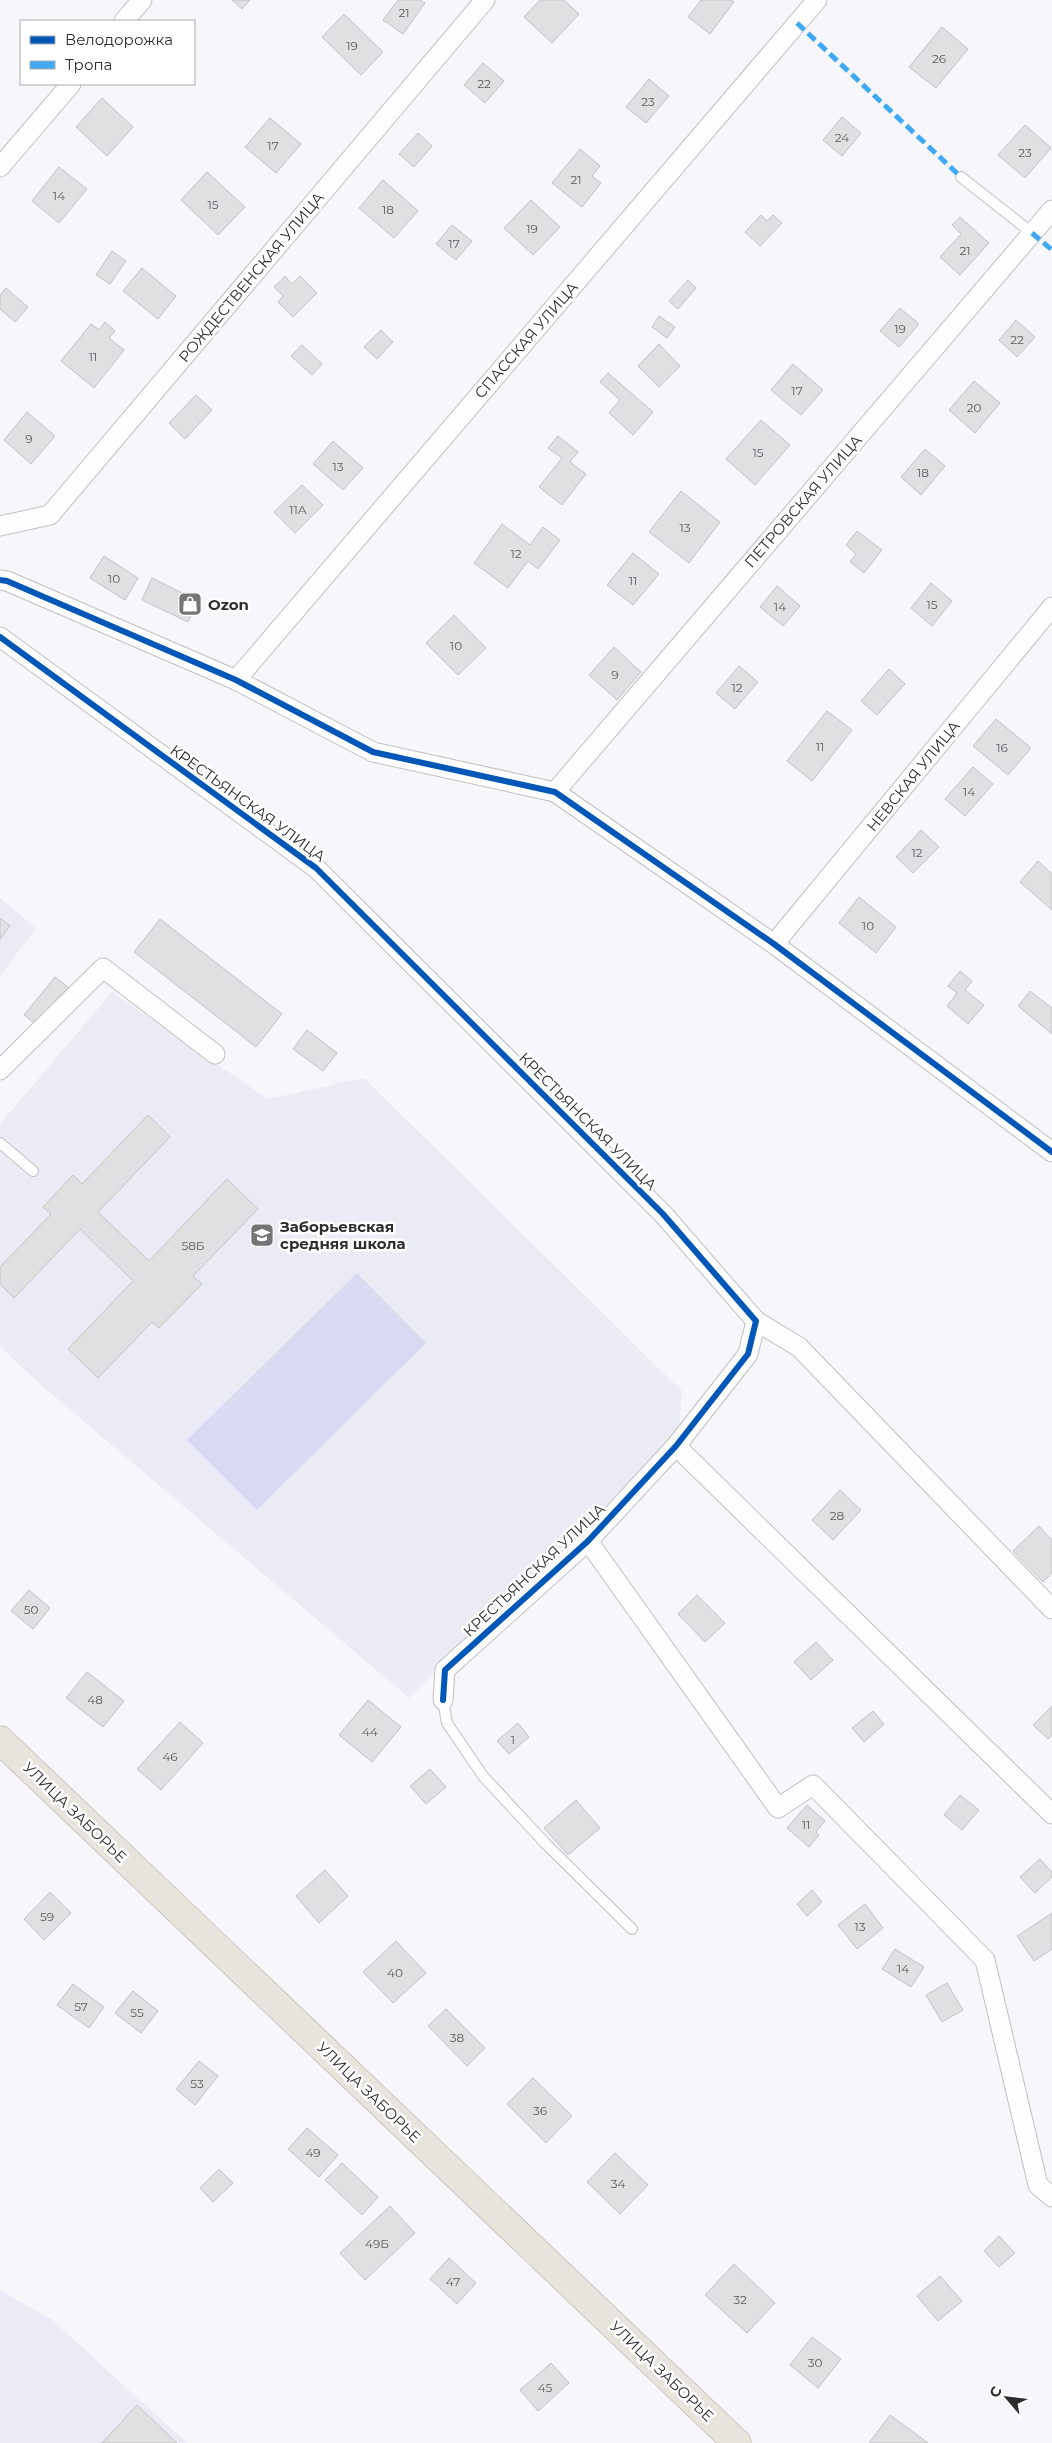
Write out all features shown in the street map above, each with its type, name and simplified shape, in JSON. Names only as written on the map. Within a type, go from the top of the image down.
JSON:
[{"type":"main road","name":"УЛИЦА ЗАБОРЬЕ","points":[[0,1740],[737,2443]]},
{"type":"street","points":[[125,20],[142,0]]},
{"type":"street","name":"РОЖДЕСТВЕНСКАЯ УЛИЦА","points":[[0,526],[50,515],[485,0]]},
{"type":"street","name":"СПАССКАЯ УЛИЦА","points":[[236,680],[817,0]]},
{"type":"street","points":[[0,167],[70,85]]},
{"type":"street","name":"ПЕТРОВСКАЯ УЛИЦА","points":[[555,792],[1052,210]]},
{"type":"street","points":[[0,580],[7,581],[236,680],[373,752],[555,792],[774,944],[1049,1143]]},
{"type":"street","name":"НЕВСКАЯ УЛИЦА","points":[[774,944],[1052,607]]},
{"type":"street","name":"КРЕСТЬЯНСКАЯ УЛИЦА","points":[[0,637],[316,868],[663,1214],[756,1321],[748,1354],[676,1446],[588,1541],[446,1670],[443,1700]]},
{"type":"street","points":[[0,1070],[103,968],[215,1054]]},
{"type":"street","points":[[756,1321],[799,1347],[1052,1609]]},
{"type":"street","points":[[676,1446],[1052,1814]]},
{"type":"street","points":[[588,1541],[778,1808],[812,1785],[986,1960],[1045,2191]]},
{"type":"lane","points":[[960,177],[1032,233]]},
{"type":"lane","points":[[0,1142],[34,1172]]},
{"type":"lane","points":[[443,1700],[447,1723],[483,1776],[545,1843],[632,1929]]},
{"type":"shaded area","points":[[0,898],[36,928],[0,976]]},
{"type":"shaded area","name":"Заборьевская средняя школа","points":[[112,992],[268,1099],[364,1078],[682,1391],[679,1433],[409,1698],[40,1384],[0,1347],[0,1124]]},
{"type":"shaded area","points":[[357,1273],[426,1343],[257,1510],[187,1440]]},
{"type":"shaded area","points":[[0,2290],[51,2319],[187,2443],[0,2443]]},
{"type":"building","points":[[232,0],[250,0],[242,9]]},
{"type":"building","points":[[398,0],[420,0],[425,3],[403,34],[383,20]]},
{"type":"building","points":[[540,0],[564,0],[579,14],[552,43],[524,17]]},
{"type":"building","points":[[701,0],[731,0],[734,2],[710,34],[688,17]]},
{"type":"building","points":[[344,14],[383,52],[361,75],[322,37]]},
{"type":"building","points":[[942,27],[968,49],[936,88],[909,67]]},
{"type":"building","points":[[483,63],[504,81],[485,103],[464,85]]},
{"type":"building","points":[[649,79],[669,96],[646,123],[626,107]]},
{"type":"building","points":[[102,98],[133,127],[107,156],[76,127]]},
{"type":"building","points":[[842,117],[861,133],[842,156],[823,140]]},
{"type":"building","points":[[270,118],[301,144],[276,173],[245,147]]},
{"type":"building","points":[[1025,125],[1051,148],[1025,178],[998,155]]},
{"type":"building","points":[[418,133],[432,146],[414,167],[399,154]]},
{"type":"building","points":[[580,149],[600,166],[592,176],[601,183],[582,207],[552,183]]},
{"type":"building","points":[[59,167],[87,189],[59,223],[32,201]]},
{"type":"building","points":[[207,172],[245,207],[218,235],[181,200]]},
{"type":"building","points":[[383,180],[418,211],[394,238],[359,208]]},
{"type":"building","points":[[531,200],[560,227],[533,255],[504,228]]},
{"type":"building","points":[[761,215],[767,221],[773,215],[782,223],[760,246],[745,232]]},
{"type":"building","points":[[960,217],[989,243],[960,275],[940,257],[961,234],[952,225]]},
{"type":"building","points":[[452,225],[472,241],[456,260],[436,244]]},
{"type":"building","points":[[112,251],[126,261],[110,284],[96,275]]},
{"type":"building","points":[[142,268],[176,296],[158,319],[123,291]]},
{"type":"building","points":[[285,276],[292,284],[300,276],[317,293],[293,317],[278,302],[283,296],[274,287]]},
{"type":"building","points":[[688,280],[696,288],[678,309],[669,301]]},
{"type":"building","points":[[6,288],[28,307],[15,322],[0,309],[0,295]]},
{"type":"building","points":[[900,308],[919,324],[899,347],[880,331]]},
{"type":"building","points":[[659,316],[675,327],[667,338],[652,327]]},
{"type":"building","points":[[1016,320],[1035,337],[1017,357],[999,340]]},
{"type":"building","points":[[105,322],[115,331],[109,338],[124,350],[94,388],[61,361],[91,324],[99,330]]},
{"type":"building","points":[[381,330],[393,342],[377,359],[364,347]]},
{"type":"building","points":[[659,344],[680,366],[659,387],[638,366]]},
{"type":"building","points":[[302,345],[322,364],[312,375],[291,356]]},
{"type":"building","points":[[793,364],[823,390],[801,415],[771,390]]},
{"type":"building","points":[[608,373],[653,412],[633,435],[609,413],[620,400],[600,382]]},
{"type":"building","points":[[974,381],[1000,403],[975,433],[949,410]]},
{"type":"building","points":[[196,395],[212,410],[185,439],[169,423]]},
{"type":"building","points":[[27,412],[55,436],[31,464],[4,440]]},
{"type":"building","points":[[761,420],[790,445],[755,485],[726,459]]},
{"type":"building","points":[[558,436],[578,452],[570,462],[586,474],[562,505],[539,487],[562,458],[548,448]]},
{"type":"building","points":[[333,441],[363,468],[343,490],[313,464]]},
{"type":"building","points":[[925,449],[945,466],[921,495],[901,477]]},
{"type":"building","points":[[302,485],[323,505],[295,533],[274,512]]},
{"type":"building","points":[[681,491],[720,522],[689,563],[649,532]]},
{"type":"building","points":[[502,524],[530,545],[543,527],[560,540],[538,569],[528,561],[508,588],[474,563]]},
{"type":"building","points":[[857,531],[882,550],[864,573],[850,562],[856,554],[846,545]]},
{"type":"building","points":[[633,553],[659,574],[633,605],[607,585]]},
{"type":"building","points":[[104,556],[138,578],[125,600],[90,578]]},
{"type":"building","points":[[152,578],[198,601],[188,622],[142,600]]},
{"type":"building","points":[[931,583],[952,601],[932,626],[911,608]]},
{"type":"building","points":[[777,586],[800,606],[783,626],[760,607]]},
{"type":"building","points":[[454,615],[486,648],[458,675],[426,643]]},
{"type":"building","points":[[614,647],[641,672],[617,700],[589,675]]},
{"type":"building","points":[[739,666],[758,682],[735,709],[716,693]]},
{"type":"building","points":[[889,669],[905,684],[877,715],[861,701]]},
{"type":"building","points":[[827,711],[852,730],[812,781],[787,761]]},
{"type":"building","points":[[996,719],[1031,748],[1008,775],[973,746]]},
{"type":"building","points":[[973,767],[993,784],[965,816],[945,799]]},
{"type":"building","points":[[921,830],[939,847],[913,873],[896,857]]},
{"type":"building","points":[[1038,861],[1052,874],[1052,910],[1020,882]]},
{"type":"building","points":[[859,897],[896,927],[876,953],[839,923]]},
{"type":"building","points":[[0,918],[10,926],[0,939]]},
{"type":"building","points":[[160,919],[282,1014],[256,1047],[134,952]]},
{"type":"building","points":[[960,971],[972,981],[965,990],[984,1005],[968,1024],[947,1006],[957,993],[948,986]]},
{"type":"building","points":[[55,977],[69,988],[38,1026],[24,1015]]},
{"type":"building","points":[[1030,991],[1052,1008],[1052,1034],[1018,1006]]},
{"type":"building","points":[[307,1030],[337,1053],[323,1071],[293,1049]]},
{"type":"building","points":[[148,1115],[170,1137],[98,1212],[149,1261],[227,1179],[258,1209],[193,1276],[202,1284],[159,1328],[152,1322],[98,1378],[68,1349],[133,1281],[80,1229],[14,1298],[0,1284],[0,1267],[51,1214],[43,1207],[73,1175],[82,1184]]},
{"type":"building","points":[[840,1490],[861,1510],[833,1540],[812,1520]]},
{"type":"building","points":[[1039,1526],[1052,1540],[1052,1573],[1043,1582],[1013,1551]]},
{"type":"building","points":[[29,1590],[50,1608],[33,1629],[11,1611]]},
{"type":"building","points":[[697,1595],[725,1623],[705,1642],[678,1614]]},
{"type":"building","points":[[816,1642],[833,1660],[811,1680],[794,1662]]},
{"type":"building","points":[[87,1672],[124,1701],[103,1727],[66,1698]]},
{"type":"building","points":[[368,1700],[401,1727],[372,1762],[339,1735]]},
{"type":"building","points":[[1052,1706],[1052,1735],[1048,1739],[1033,1725]]},
{"type":"building","points":[[873,1711],[884,1724],[864,1742],[852,1728]]},
{"type":"building","points":[[180,1722],[203,1743],[161,1790],[137,1769]]},
{"type":"building","points":[[518,1723],[529,1737],[509,1754],[497,1741]]},
{"type":"building","points":[[430,1769],[446,1787],[426,1804],[410,1786]]},
{"type":"building","points":[[960,1795],[979,1810],[962,1830],[944,1815]]},
{"type":"building","points":[[576,1800],[600,1828],[568,1855],[544,1828]]},
{"type":"building","points":[[807,1805],[825,1821],[816,1832],[819,1835],[809,1847],[787,1828]]},
{"type":"building","points":[[1040,1859],[1052,1872],[1052,1877],[1035,1893],[1020,1877]]},
{"type":"building","points":[[325,1870],[348,1896],[319,1923],[296,1896]]},
{"type":"building","points":[[812,1890],[822,1902],[807,1916],[797,1904]]},
{"type":"building","points":[[50,1892],[71,1913],[44,1940],[24,1919]]},
{"type":"building","points":[[865,1904],[883,1928],[857,1949],[838,1925]]},
{"type":"building","points":[[1052,1913],[1052,1949],[1034,1961],[1017,1936]]},
{"type":"building","points":[[396,1941],[426,1973],[393,2003],[363,1972]]},
{"type":"building","points":[[895,1949],[924,1967],[911,1987],[882,1969]]},
{"type":"building","points":[[947,1983],[963,2010],[942,2022],[926,1995]]},
{"type":"building","points":[[73,1984],[104,2007],[89,2028],[57,2005]]},
{"type":"building","points":[[133,1991],[158,2011],[141,2033],[115,2013]]},
{"type":"building","points":[[446,2009],[485,2048],[467,2066],[428,2026]]},
{"type":"building","points":[[199,2061],[218,2076],[195,2105],[176,2089]]},
{"type":"building","points":[[533,2078],[572,2116],[546,2143],[507,2104]]},
{"type":"building","points":[[307,2128],[338,2155],[319,2177],[288,2149]]},
{"type":"building","points":[[615,2153],[648,2185],[620,2214],[587,2182]]},
{"type":"building","points":[[342,2163],[378,2197],[362,2215],[325,2180]]},
{"type":"building","points":[[219,2169],[233,2183],[213,2202],[200,2188]]},
{"type":"building","points":[[390,2206],[415,2233],[365,2280],[340,2253]]},
{"type":"building","points":[[999,2236],[1015,2253],[999,2267],[984,2251]]},
{"type":"building","points":[[449,2258],[476,2283],[457,2304],[430,2279]]},
{"type":"building","points":[[734,2264],[775,2303],[747,2333],[705,2295]]},
{"type":"building","points":[[940,2276],[962,2301],[938,2321],[917,2296]]},
{"type":"building","points":[[812,2337],[841,2359],[818,2388],[790,2365]]},
{"type":"building","points":[[551,2363],[569,2383],[538,2411],[520,2390]]},
{"type":"building","points":[[137,2405],[177,2443],[102,2443]]},
{"type":"building","points":[[890,2415],[928,2443],[869,2443]]},
{"type":"marked path","points":[[797,23],[961,177]]},
{"type":"marked path","points":[[1032,233],[1052,250]]},
{"type":"cycle path","points":[[0,580],[7,581],[236,680],[373,752],[555,792],[774,944],[1052,1152]]},
{"type":"cycle path","points":[[0,637],[316,868],[663,1214],[756,1321],[748,1354],[676,1446],[588,1541],[445,1670],[443,1700]]},
{"type":"place","name":"Ozon","points":[[190,604]]},
{"type":"place","name":"Заборьевская средняя школа","points":[[262,1235]]}]
